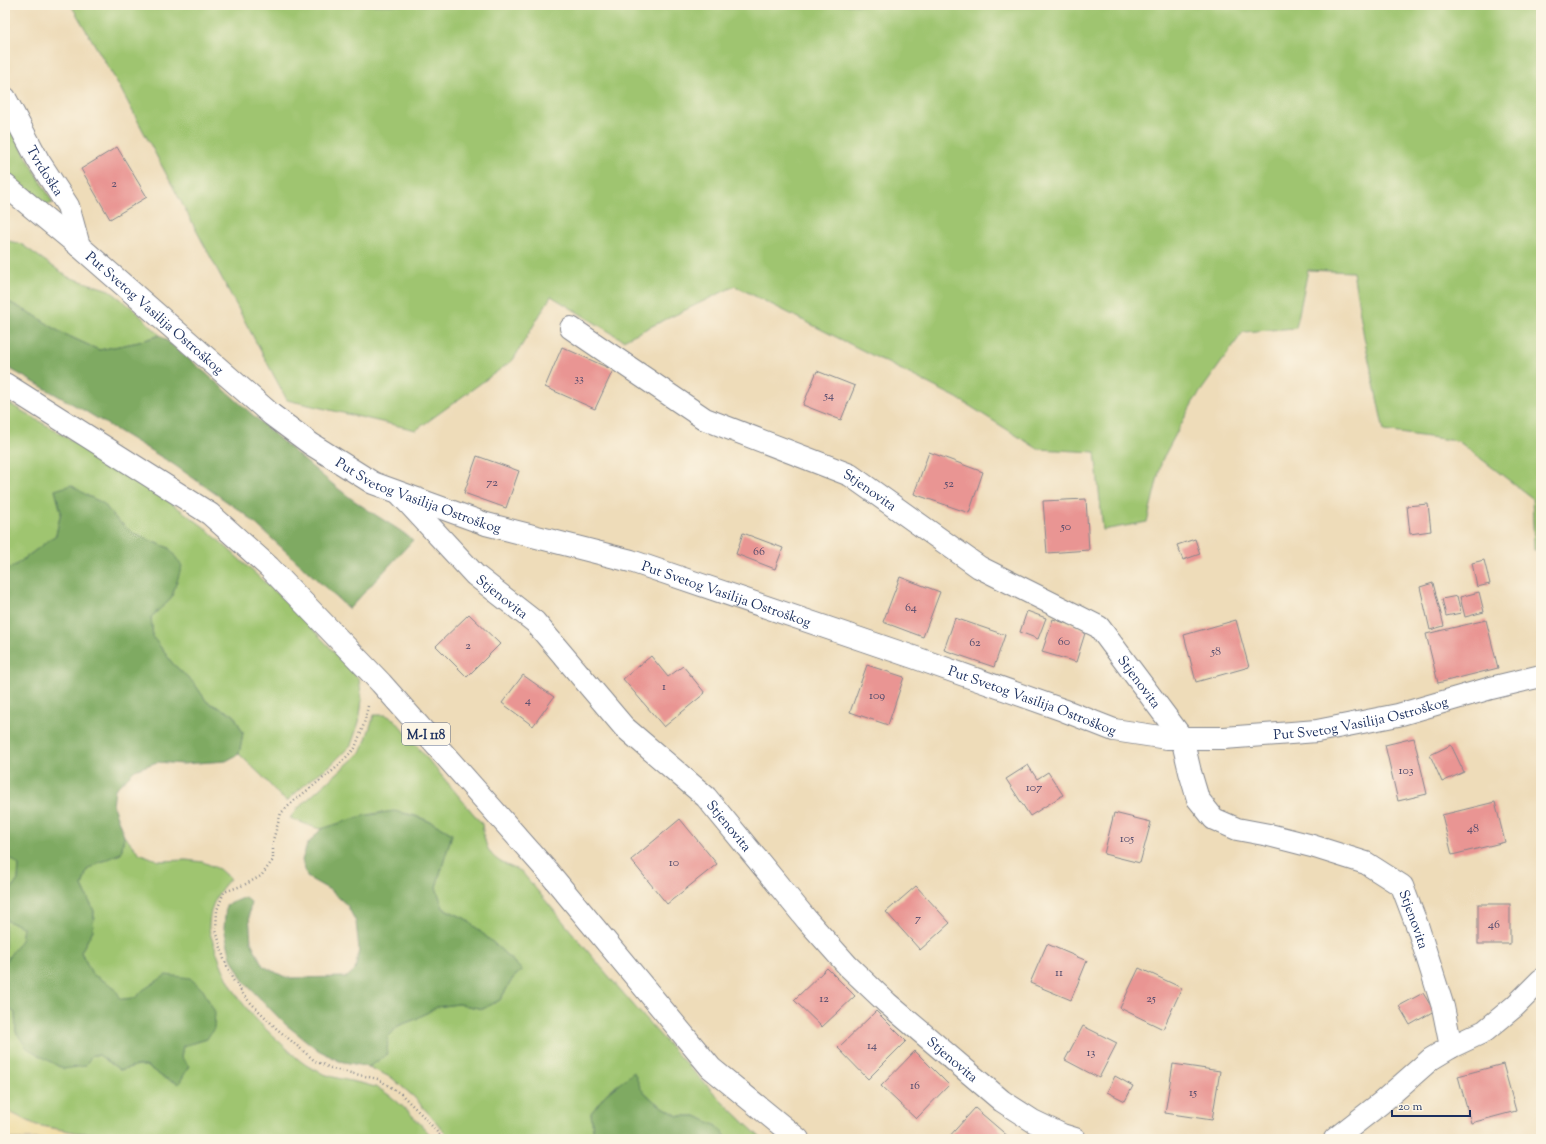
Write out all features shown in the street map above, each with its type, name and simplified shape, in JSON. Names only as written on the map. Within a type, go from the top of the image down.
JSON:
[{"type":"street","name":"Tvrdoška","points":[[5,98],[38,160],[68,206],[79,246]]},
{"type":"street","name":"Put Svetog Vasilija Ostroškog","points":[[5,185],[79,246],[272,415],[311,444],[373,483],[486,524],[631,561],[916,658],[1114,730],[1167,738],[1224,738],[1317,730],[1398,715],[1491,688],[1541,676]]},
{"type":"street","name":"Stjenovita","points":[[571,328],[705,419],[850,476],[979,568],[1099,627],[1182,738],[1198,799],[1214,820],[1237,829],[1269,835],[1312,846],[1366,863],[1402,886],[1418,928],[1443,1006],[1451,1047]]},
{"type":"street","name":"M-I 118","points":[[5,384],[210,514],[269,567],[381,683],[550,874],[711,1068],[798,1139]]},
{"type":"street","name":"Stjenovita","points":[[398,492],[474,575],[535,622],[624,727],[706,797],[807,920],[848,966],[887,1003],[1002,1101],[1033,1121],[1062,1135],[1075,1139]]},
{"type":"street","points":[[1335,1139],[1381,1103],[1431,1059],[1451,1047],[1485,1031],[1515,1006],[1541,980]]},
{"type":"path","points":[[381,683],[369,701],[364,724],[355,748],[335,769],[301,794],[281,813],[273,840],[273,860],[261,876],[244,885],[224,892],[217,910],[216,930],[224,959],[233,980],[247,999],[276,1028],[315,1061],[333,1069],[378,1079],[401,1094],[426,1119],[443,1139]]},
{"type":"green space","points":[[71,5],[1541,5],[1541,550],[1534,550],[1532,498],[1458,441],[1384,431],[1364,337],[1353,272],[1308,270],[1296,328],[1243,332],[1193,402],[1162,460],[1147,522],[1103,530],[1095,452],[1038,449],[957,398],[735,286],[623,340],[551,296],[513,360],[416,430],[287,400],[117,82]]},
{"type":"green space","points":[[5,119],[53,203],[41,206],[5,173]]},
{"type":"green space","points":[[5,240],[21,244],[68,277],[109,290],[132,308],[160,335],[139,342],[99,350],[60,332],[34,315],[5,300]]},
{"type":"green space","points":[[5,300],[34,315],[60,332],[99,350],[139,342],[160,335],[199,367],[293,451],[338,488],[413,540],[349,609],[246,515],[173,464],[85,411],[5,366]]},
{"type":"green space","points":[[5,401],[149,487],[204,527],[295,610],[359,679],[362,700],[359,722],[351,745],[331,765],[312,778],[287,801],[280,796],[239,754],[243,733],[234,715],[207,702],[194,683],[173,664],[153,637],[151,617],[171,599],[169,548],[134,534],[115,518],[103,503],[88,496],[55,490],[61,512],[56,535],[13,567],[5,569]]},
{"type":"green space","points":[[71,485],[88,496],[103,503],[115,518],[134,534],[169,548],[182,566],[171,599],[151,617],[153,637],[173,664],[194,683],[207,702],[234,715],[243,733],[239,754],[226,761],[182,764],[157,762],[135,770],[115,789],[113,806],[124,836],[121,853],[98,863],[87,870],[82,886],[94,911],[93,930],[81,952],[92,974],[114,987],[121,999],[135,998],[143,990],[166,975],[190,978],[203,990],[215,1012],[214,1028],[207,1039],[183,1046],[181,1057],[189,1066],[179,1084],[164,1078],[148,1067],[139,1065],[120,1070],[99,1055],[92,1055],[85,1066],[63,1069],[27,1048],[16,1032],[15,1013],[5,1005],[5,962],[21,940],[23,927],[7,921],[5,916],[5,898],[18,880],[19,865],[5,854],[5,569],[13,567],[56,535],[61,512],[55,490]]},
{"type":"green space","points":[[374,715],[386,715],[395,720],[482,824],[488,850],[492,855],[503,863],[521,871],[667,1043],[729,1108],[762,1139],[728,1139],[717,1126],[696,1116],[678,1116],[655,1102],[641,1089],[615,1086],[605,1095],[591,1113],[594,1139],[451,1139],[414,1097],[392,1078],[369,1067],[387,1054],[388,1037],[398,1026],[416,1019],[437,1007],[458,1004],[483,1009],[500,1000],[513,978],[522,970],[466,919],[443,908],[436,887],[452,834],[429,821],[395,812],[371,814],[322,829],[290,818],[298,808],[362,751]]},
{"type":"green space","points":[[394,811],[424,820],[452,834],[436,887],[443,908],[466,919],[522,970],[513,978],[500,1000],[483,1009],[458,1004],[437,1007],[416,1019],[398,1026],[388,1037],[387,1054],[369,1067],[339,1061],[318,1050],[285,1024],[244,982],[231,958],[224,928],[226,905],[245,897],[251,902],[249,914],[251,942],[263,966],[287,978],[347,977],[355,970],[359,949],[356,922],[347,905],[330,890],[307,877],[302,860],[307,845],[321,829],[362,816]]},
{"type":"green space","points":[[124,836],[139,853],[159,861],[186,860],[203,862],[219,869],[230,879],[215,899],[211,911],[209,927],[227,977],[250,1013],[303,1063],[323,1074],[366,1084],[382,1090],[422,1125],[434,1139],[172,1139],[125,1134],[78,1133],[36,1125],[5,1110],[5,1005],[15,1013],[16,1032],[53,1063],[63,1069],[92,1055],[99,1055],[120,1070],[139,1065],[148,1067],[164,1078],[181,1057],[183,1046],[207,1039],[143,990],[135,998],[121,999],[102,981],[92,974],[81,952],[93,930],[94,911],[82,886],[87,870],[98,863],[121,854]]},
{"type":"green space","points":[[5,854],[19,864],[18,880],[5,898]]},
{"type":"green space","points":[[5,916],[7,921],[23,926],[22,940],[5,962]]},
{"type":"green space","points":[[634,1072],[641,1089],[655,1102],[678,1116],[696,1116],[717,1126],[728,1139],[594,1139],[591,1113],[605,1095]]},
{"type":"sand","points":[[5,1110],[36,1125],[78,1133],[125,1134],[172,1139],[5,1139]]},
{"type":"building","points":[[117,147],[147,197],[110,219],[81,169]]},
{"type":"building","points":[[562,347],[613,370],[595,409],[545,387]]},
{"type":"building","points":[[817,371],[855,386],[841,420],[803,405]]},
{"type":"building","points":[[929,452],[983,472],[969,513],[914,494]]},
{"type":"building","points":[[477,456],[519,471],[506,508],[464,493]]},
{"type":"building","points":[[1086,499],[1089,550],[1047,553],[1043,501]]},
{"type":"building","points":[[1428,504],[1431,531],[1410,534],[1407,506]]},
{"type":"building","points":[[743,533],[783,548],[775,569],[736,554]]},
{"type":"building","points":[[1195,539],[1200,554],[1183,560],[1177,545]]},
{"type":"building","points":[[1484,560],[1490,584],[1477,587],[1472,563]]},
{"type":"building","points":[[900,577],[940,592],[923,637],[883,622]]},
{"type":"building","points":[[1433,583],[1444,626],[1430,630],[1420,587]]},
{"type":"building","points":[[1479,592],[1484,612],[1465,617],[1460,597]]},
{"type":"building","points":[[1457,596],[1461,613],[1446,616],[1442,599]]},
{"type":"building","points":[[1027,611],[1046,618],[1038,639],[1020,632]]},
{"type":"building","points":[[469,614],[500,644],[467,677],[436,646]]},
{"type":"building","points":[[955,618],[1005,635],[994,667],[944,650]]},
{"type":"building","points":[[1053,619],[1086,630],[1076,662],[1042,652]]},
{"type":"building","points":[[1236,620],[1249,667],[1196,682],[1184,635]]},
{"type":"building","points":[[1486,620],[1498,668],[1438,683],[1426,634]]},
{"type":"building","points":[[651,656],[668,677],[683,666],[705,693],[664,727],[623,679]]},
{"type":"building","points":[[867,665],[904,677],[888,725],[850,712]]},
{"type":"building","points":[[523,675],[554,697],[533,726],[502,703]]},
{"type":"building","points":[[1414,738],[1427,794],[1398,801],[1385,745]]},
{"type":"building","points":[[1451,745],[1464,772],[1442,782],[1430,755]]},
{"type":"building","points":[[1028,765],[1037,779],[1048,772],[1063,795],[1030,816],[1006,779]]},
{"type":"building","points":[[1495,802],[1505,842],[1452,855],[1442,815]]},
{"type":"building","points":[[1114,813],[1151,822],[1140,863],[1104,854]]},
{"type":"building","points":[[680,819],[717,864],[667,904],[631,860]]},
{"type":"building","points":[[916,886],[950,923],[920,950],[886,912]]},
{"type":"building","points":[[1478,904],[1510,904],[1510,944],[1478,944]]},
{"type":"building","points":[[1047,944],[1087,961],[1071,1000],[1030,983]]},
{"type":"building","points":[[827,968],[855,996],[822,1027],[794,1000]]},
{"type":"building","points":[[1139,968],[1182,988],[1163,1029],[1120,1008]]},
{"type":"building","points":[[1423,993],[1434,1011],[1410,1025],[1399,1006]]},
{"type":"building","points":[[876,1011],[906,1041],[868,1079],[838,1048]]},
{"type":"building","points":[[1083,1026],[1117,1043],[1099,1078],[1065,1060]]},
{"type":"building","points":[[915,1051],[949,1085],[916,1119],[881,1086]]},
{"type":"building","points":[[1173,1064],[1220,1071],[1212,1120],[1165,1113]]},
{"type":"building","points":[[1503,1064],[1516,1111],[1471,1123],[1458,1076]]},
{"type":"building","points":[[1115,1076],[1133,1086],[1125,1101],[1107,1092]]},
{"type":"building","points":[[975,1108],[1010,1138],[947,1139]]}]
